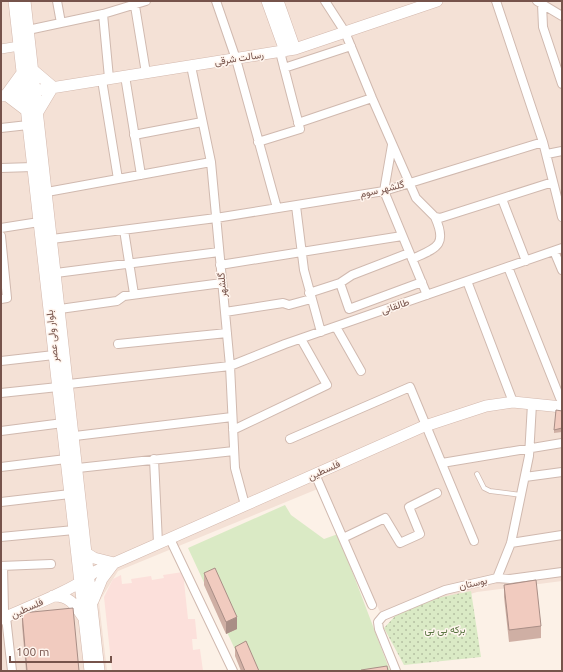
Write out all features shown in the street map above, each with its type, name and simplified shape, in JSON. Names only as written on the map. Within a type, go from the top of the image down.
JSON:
[{"type":"main road","name":"بلوار ولی عصر","points":[[14,1],[19,46],[28,72]]},
{"type":"main road","name":"بلوار ولی عصر","points":[[25,1],[28,30],[28,72],[32,111],[47,192],[60,308],[63,422],[66,459],[74,530],[92,603],[99,671]]},
{"type":"main road","points":[[267,1],[287,51]]},
{"type":"main road","points":[[278,1],[287,51]]},
{"type":"main road","name":"رسالت شرقی","points":[[4,95],[287,51],[425,3],[437,1]]},
{"type":"main road","points":[[28,72],[53,87],[32,111],[4,95],[28,72]]},
{"type":"main road","name":"بلوار ولی عصر","points":[[32,111],[28,125],[54,355],[75,436],[86,552],[84,617],[90,671]]},
{"type":"main road","name":"فلسطین","points":[[3,614],[158,543],[427,426],[486,406],[512,402],[532,404],[559,401]]},
{"type":"main road","points":[[86,552],[94,558],[114,563],[102,579],[92,603]]},
{"type":"main road","name":"فلسطین","points":[[3,614],[53,596],[86,575]]},
{"type":"main road","points":[[53,596],[60,595],[69,599],[84,617]]},
{"type":"street","points":[[57,1],[61,23]]},
{"type":"street","points":[[28,30],[103,14],[121,5],[134,6],[146,1]]},
{"type":"street","points":[[216,1],[236,59],[277,208]]},
{"type":"street","points":[[225,312],[283,303],[288,305],[340,283],[352,274],[432,250],[441,241],[441,235],[434,217],[416,198],[409,183],[345,32],[325,1]]},
{"type":"street","points":[[496,1],[543,142],[562,216]]},
{"type":"street","points":[[540,2],[562,16]]},
{"type":"street","points":[[540,2],[543,27],[562,84]]},
{"type":"street","points":[[134,6],[146,73]]},
{"type":"street","points":[[103,14],[106,79],[118,179]]},
{"type":"street","points":[[1,49],[19,46]]},
{"type":"street","points":[[284,68],[351,46]]},
{"type":"street","points":[[258,142],[300,129],[284,68],[287,51]]},
{"type":"street","name":"گلشهر","points":[[191,66],[211,162],[230,366],[234,468],[245,505]]},
{"type":"street","points":[[125,76],[140,175]]},
{"type":"street","points":[[298,123],[372,98]]},
{"type":"street","points":[[134,135],[202,122]]},
{"type":"street","points":[[1,128],[28,125]]},
{"type":"street","name":"گلشهر سوم","points":[[52,239],[216,218],[384,191],[543,142]]},
{"type":"street","points":[[392,145],[384,191],[427,295]]},
{"type":"street","points":[[546,154],[562,151]]},
{"type":"street","points":[[47,192],[211,162]]},
{"type":"street","points":[[1,168],[33,167]]},
{"type":"street","points":[[434,217],[440,218],[554,182]]},
{"type":"street","points":[[502,199],[526,260]]},
{"type":"street","points":[[296,206],[301,252],[310,296],[321,332]]},
{"type":"street","points":[[1,228],[40,222]]},
{"type":"street","points":[[124,230],[134,294]]},
{"type":"street","points":[[1,236],[6,298],[1,299]]},
{"type":"street","points":[[220,265],[402,236]]},
{"type":"street","points":[[558,250],[562,270]]},
{"type":"street","name":"طالقانی","points":[[1,393],[230,366],[301,339],[558,250]]},
{"type":"street","points":[[56,273],[219,252]]},
{"type":"street","points":[[508,267],[559,401]]},
{"type":"street","points":[[467,281],[512,402]]},
{"type":"street","points":[[340,283],[349,309],[422,282]]},
{"type":"street","points":[[60,308],[117,301],[124,296],[134,294],[222,283]]},
{"type":"street","points":[[336,327],[361,371]]},
{"type":"street","points":[[118,344],[227,333]]},
{"type":"street","points":[[233,430],[327,385],[301,339]]},
{"type":"street","points":[[1,360],[54,355]]},
{"type":"street","points":[[290,439],[410,387],[474,540]]},
{"type":"street","name":"بوستان","points":[[396,671],[379,629],[378,622],[383,616],[445,590],[497,578],[511,543],[525,477],[530,448],[532,404]]},
{"type":"street","points":[[75,436],[232,417]]},
{"type":"street","points":[[1,431],[63,422]]},
{"type":"street","points":[[442,463],[562,442]]},
{"type":"street","points":[[78,468],[234,451]]},
{"type":"street","points":[[1,467],[66,459]]},
{"type":"street","points":[[154,459],[158,543]]},
{"type":"street","points":[[525,477],[562,472]]},
{"type":"street","points":[[315,474],[372,605]]},
{"type":"street","points":[[342,538],[386,518],[388,519],[399,542],[408,540],[421,533],[409,507],[437,493]]},
{"type":"street","points":[[1,502],[70,494]]},
{"type":"street","points":[[1,537],[74,530]]},
{"type":"street","points":[[511,543],[562,535]]},
{"type":"street","points":[[170,539],[233,671]]},
{"type":"street","points":[[12,671],[3,614],[2,566],[51,564]]},
{"type":"street","points":[[497,578],[510,579],[562,572]]},
{"type":"lane","points":[[477,474],[484,488],[490,491],[521,495]]},
{"type":"shaded area","points":[[1,1],[562,1],[562,581],[477,592],[384,620],[320,488],[118,571],[99,602],[107,671],[1,671]]},
{"type":"shaded area","points":[[183,572],[188,619],[195,619],[197,639],[192,639],[193,650],[200,649],[203,671],[112,671],[104,597],[113,579],[121,575],[122,584],[132,583],[131,579],[151,576],[152,580],[164,578],[163,575]]},
{"type":"green space","points":[[285,505],[291,515],[324,539],[338,534],[390,671],[245,671],[188,548]]},
{"type":"green space","name":"برکه بی بی","points":[[471,591],[481,657],[404,665],[384,628],[398,613],[428,600]]},
{"type":"building","points":[[556,410],[562,411],[562,428],[554,430]]},
{"type":"building","points":[[215,568],[237,617],[226,622],[204,573]]},
{"type":"building","points":[[536,580],[541,626],[509,630],[504,585]]},
{"type":"building","points":[[73,608],[79,671],[27,671],[22,613]]},
{"type":"building","points":[[246,641],[259,671],[245,671],[235,647]]},
{"type":"building","points":[[387,666],[388,671],[361,671],[361,670]]}]
